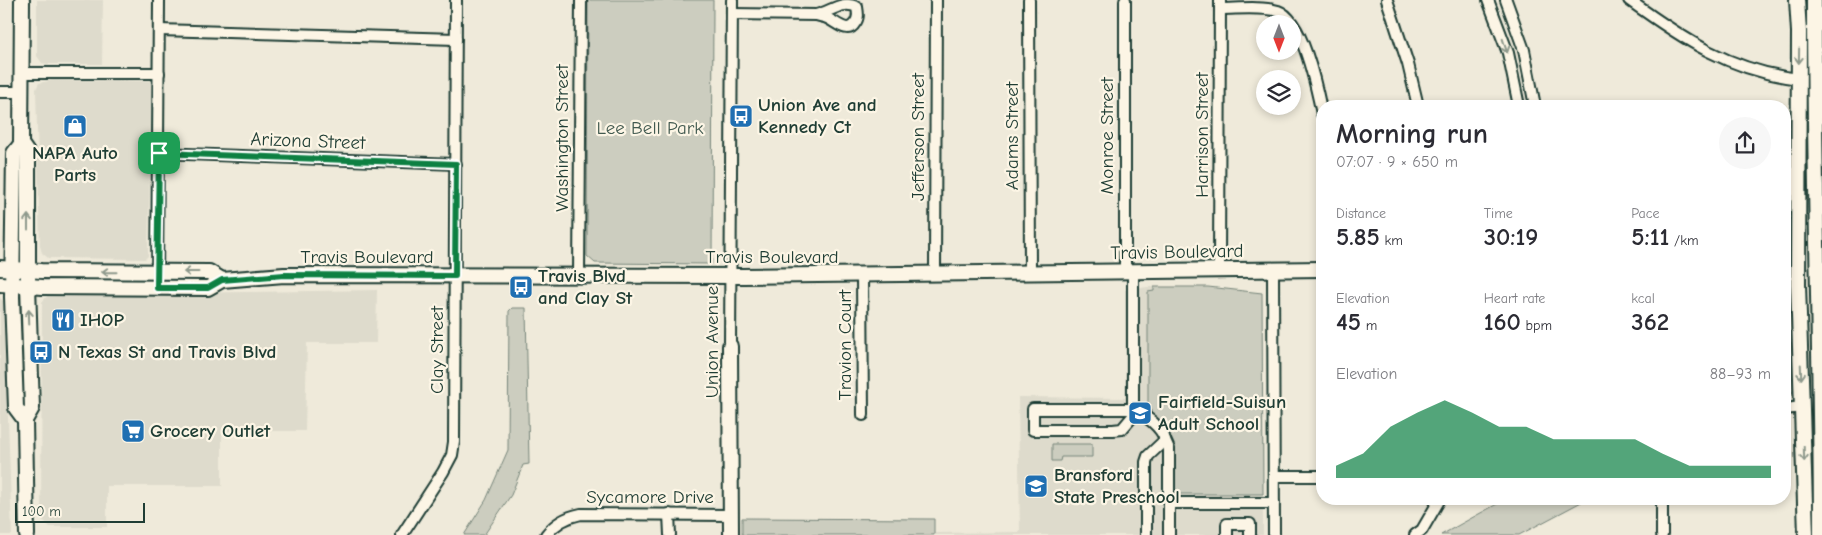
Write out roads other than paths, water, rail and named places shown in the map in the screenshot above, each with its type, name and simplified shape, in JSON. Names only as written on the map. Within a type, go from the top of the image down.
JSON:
[{"type":"main road","points":[[22,0],[22,144],[28,154],[28,286],[32,408],[25,420],[27,535]]},
{"type":"main road","points":[[1797,0],[1799,32],[1792,271],[1802,407],[1806,535]]},
{"type":"main road","points":[[1814,0],[1818,80],[1821,535]]},
{"type":"main road","points":[[22,144],[14,153],[6,284],[16,408],[25,420]]},
{"type":"main road","points":[[1792,247],[1820,248]]},
{"type":"main road","name":"Travis Boulevard","points":[[7,269],[208,272],[222,280]]},
{"type":"main road","name":"Travis Boulevard","points":[[6,284],[28,286],[208,288],[222,280],[284,275],[731,276],[1316,269]]},
{"type":"main road","points":[[1792,271],[1820,271]]},
{"type":"main road","name":"Union Avenue","points":[[730,346],[731,535]]},
{"type":"street","points":[[157,288],[159,0]]},
{"type":"street","name":"Clay Street","points":[[402,535],[443,472],[452,455],[454,442],[456,0]]},
{"type":"street","name":"Washington Street","points":[[579,276],[580,0]]},
{"type":"street","name":"Union Avenue","points":[[730,346],[732,0]]},
{"type":"street","name":"Jefferson Street","points":[[935,274],[936,0]]},
{"type":"street","name":"Adams Street","points":[[1030,0],[1030,273]]},
{"type":"street","name":"Monroe Street","points":[[1125,0],[1133,409]]},
{"type":"street","points":[[1387,0],[1408,64],[1417,100]]},
{"type":"street","points":[[1488,0],[1508,53],[1518,100]]},
{"type":"street","points":[[1506,0],[1524,50],[1534,100]]},
{"type":"street","points":[[1629,0],[1670,30],[1727,62],[1758,73],[1798,80]]},
{"type":"street","points":[[1220,4],[1279,11],[1289,18],[1297,29],[1308,60],[1318,100]]},
{"type":"street","name":"Harrison Street","points":[[1219,271],[1220,4]]},
{"type":"street","points":[[732,14],[816,15]]},
{"type":"street","points":[[159,30],[456,39]]},
{"type":"street","points":[[22,73],[159,73]]},
{"type":"street","points":[[0,92],[22,92]]},
{"type":"street","name":"Arizona Street","points":[[159,153],[456,164]]},
{"type":"street","points":[[1273,270],[1274,535]]},
{"type":"street","name":"Travion Court","points":[[862,275],[863,415]]},
{"type":"street","points":[[1791,408],[1802,407]]},
{"type":"street","points":[[1133,409],[1133,416],[1122,429],[1033,430],[1032,409],[1133,409],[1144,415],[1160,431],[1169,450],[1169,535]]},
{"type":"street","points":[[1146,535],[1146,462],[1148,456],[1165,440]]},
{"type":"street","points":[[1274,476],[1316,476]]},
{"type":"street","points":[[1169,503],[1274,503]]},
{"type":"street","points":[[1415,535],[1422,530],[1437,505]]},
{"type":"street","points":[[1662,505],[1662,535]]},
{"type":"street","name":"Sycamore Drive","points":[[546,535],[558,523],[569,517],[581,514],[731,515]]},
{"type":"street","points":[[669,514],[670,535]]},
{"type":"street","points":[[1227,535],[1227,524],[1250,524],[1250,535]]},
{"type":"place","name":"Union Ave and Kennedy Ct","points":[[741,116]]},
{"type":"place","name":"NAPA Auto Parts","points":[[75,126]]},
{"type":"place","name":"Travis Blvd and Clay St","points":[[521,287]]},
{"type":"place","name":"IHOP","points":[[63,320]]},
{"type":"place","name":"N Texas St and Travis Blvd","points":[[41,352]]},
{"type":"place","name":"Fairfield-Suisun Adult School","points":[[1140,413]]},
{"type":"place","name":"Grocery Outlet","points":[[133,431]]},
{"type":"place","name":"Bransford State Preschool","points":[[1036,486]]},
{"type":"park label","name":"Lee Bell Park","points":[[650,128]]}]
